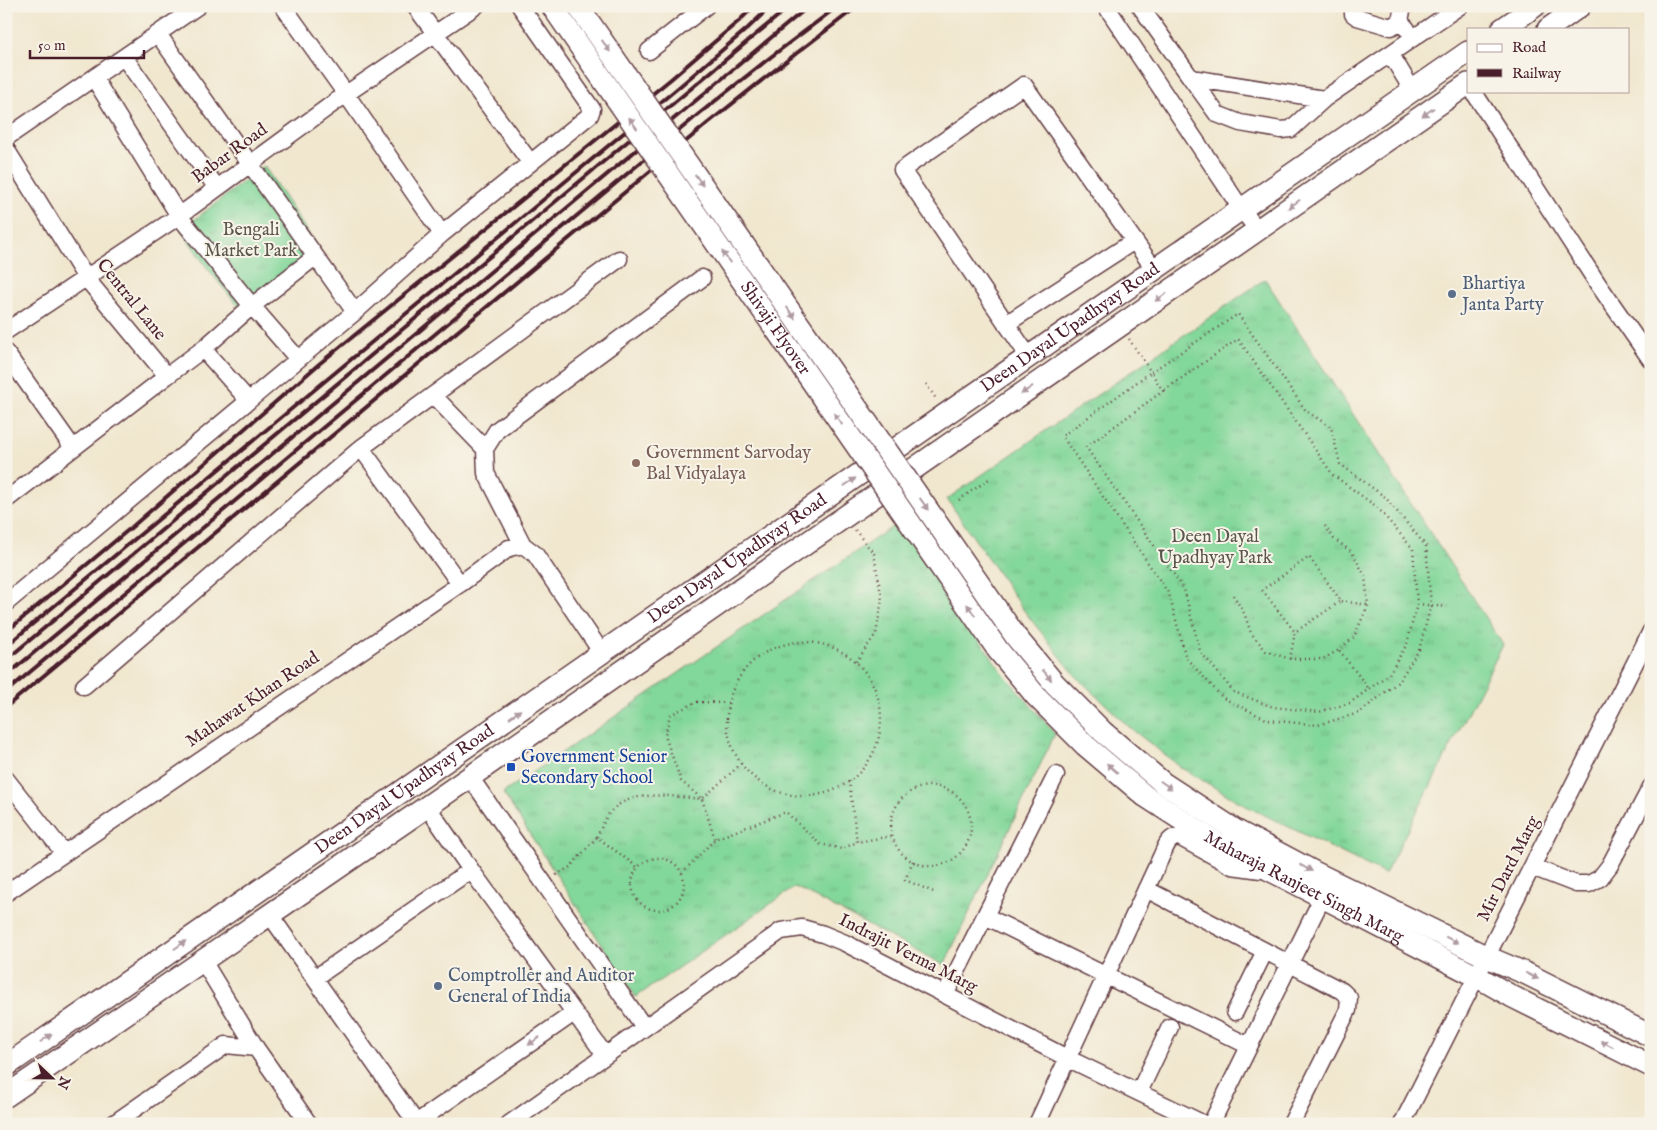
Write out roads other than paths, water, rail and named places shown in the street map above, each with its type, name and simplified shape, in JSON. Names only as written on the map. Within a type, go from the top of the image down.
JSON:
[{"type":"main road","name":"Shivaji Flyover","points":[[552,6],[998,650]]},
{"type":"main road","name":"Shivaji Flyover","points":[[578,6],[1016,637]]},
{"type":"main road","points":[[1503,28],[1535,6]]},
{"type":"main road","points":[[1549,28],[1580,6]]},
{"type":"main road","name":"Deen Dayal Upadhyay Road","points":[[6,1066],[1460,58]]},
{"type":"main road","name":"Deen Dayal Upadhyay Road","points":[[6,1096],[470,777],[1467,85]]},
{"type":"main road","name":"Maharaja Ranjeet Singh Marg","points":[[1016,637],[1054,683],[1103,732],[1163,783],[1235,830],[1316,873],[1651,1036]]},
{"type":"main road","name":"Maharaja Ranjeet Singh Marg","points":[[998,650],[1036,696],[1085,745],[1145,796],[1217,843],[1476,976],[1513,997],[1651,1066]]},
{"type":"street","points":[[6,138],[198,6]]},
{"type":"street","points":[[283,6],[442,234]]},
{"type":"street","points":[[415,6],[530,162]]},
{"type":"street","name":"Babar Road","points":[[6,331],[179,216],[346,94],[476,6]]},
{"type":"street","points":[[6,603],[355,312],[442,234],[590,115],[592,109],[520,6]]},
{"type":"street","points":[[649,51],[706,6]]},
{"type":"street","points":[[1106,6],[1242,210],[1258,230]]},
{"type":"street","points":[[1140,6],[1217,114],[1240,123],[1281,130],[1291,129],[1324,100],[1460,6]]},
{"type":"street","points":[[1353,6],[1353,14],[1357,17],[1391,27],[1402,14],[1416,38]]},
{"type":"street","points":[[158,34],[355,312]]},
{"type":"street","points":[[1391,55],[1413,91]]},
{"type":"street","points":[[124,57],[217,188]]},
{"type":"street","points":[[1460,58],[1467,81]]},
{"type":"street","points":[[94,78],[179,216],[298,359]]},
{"type":"street","points":[[1191,78],[1324,100]]},
{"type":"street","points":[[1029,357],[902,170],[1024,85],[1155,270]]},
{"type":"street","points":[[1474,92],[1598,284],[1651,360]]},
{"type":"street","name":"Central Lane","points":[[6,149],[86,278],[167,376]]},
{"type":"street","points":[[1006,324],[1134,241]]},
{"type":"street","points":[[8,495],[203,349],[252,306],[316,257]]},
{"type":"street","points":[[84,686],[361,448],[619,260]]},
{"type":"street","points":[[602,653],[535,554],[523,545],[486,473],[485,449],[497,430],[702,278]]},
{"type":"street","points":[[203,349],[248,400]]},
{"type":"street","points":[[6,354],[73,448]]},
{"type":"street","points":[[433,395],[485,449]]},
{"type":"street","points":[[361,448],[460,584]]},
{"type":"street","name":"Mahawat Khan Road","points":[[6,893],[460,584],[509,548],[523,545]]},
{"type":"street","name":"Mir Dard Marg","points":[[1402,1124],[1651,631]]},
{"type":"street","points":[[945,995],[1056,775]]},
{"type":"street","points":[[470,777],[644,1027]]},
{"type":"street","points":[[6,779],[64,853]]},
{"type":"street","points":[[1532,867],[1576,884],[1588,884],[1600,878],[1610,866],[1651,786]]},
{"type":"street","points":[[427,806],[605,1055]]},
{"type":"street","points":[[1037,1124],[1146,888],[1172,837],[1176,837],[1232,866],[1269,871]]},
{"type":"street","points":[[315,978],[471,870]]},
{"type":"street","points":[[1146,888],[1342,991],[1349,998],[1348,1010],[1291,1124]]},
{"type":"street","points":[[1212,1124],[1322,898]]},
{"type":"street","points":[[270,915],[416,1123],[574,1013]]},
{"type":"street","points":[[985,916],[1249,1046]]},
{"type":"street","name":"Indrajit Verma Marg","points":[[509,1124],[781,931],[802,928],[845,943],[1067,1058],[1204,1124]]},
{"type":"street","points":[[1235,1012],[1265,951]]},
{"type":"street","points":[[202,961],[256,1048],[310,1124]]},
{"type":"street","points":[[1138,1092],[1170,1027]]},
{"type":"street","points":[[113,1124],[226,1045],[256,1048]]},
{"type":"railway","points":[[6,632],[133,526],[319,364],[671,79],[754,6]]},
{"type":"railway","points":[[6,646],[679,87],[771,6]]},
{"type":"railway","points":[[6,660],[790,6]]},
{"type":"railway","points":[[6,676],[809,6]]},
{"type":"railway","points":[[6,692],[700,113],[838,6]]},
{"type":"railway","points":[[6,707],[708,123],[858,6]]},
{"type":"place","name":"Bhartiya Janta Party","points":[[1452,294]]},
{"type":"place","name":"Government Sarvoday Bal Vidyalaya","points":[[636,463]]},
{"type":"place","name":"Government Senior Secondary School","points":[[511,767]]},
{"type":"place","name":"Comptroller and Auditor General of India","points":[[438,986]]},
{"type":"park label","name":"Bengali Market Park","points":[[251,240]]},
{"type":"park label","name":"Deen Dayal Upadhyay Park","points":[[1215,547]]}]
